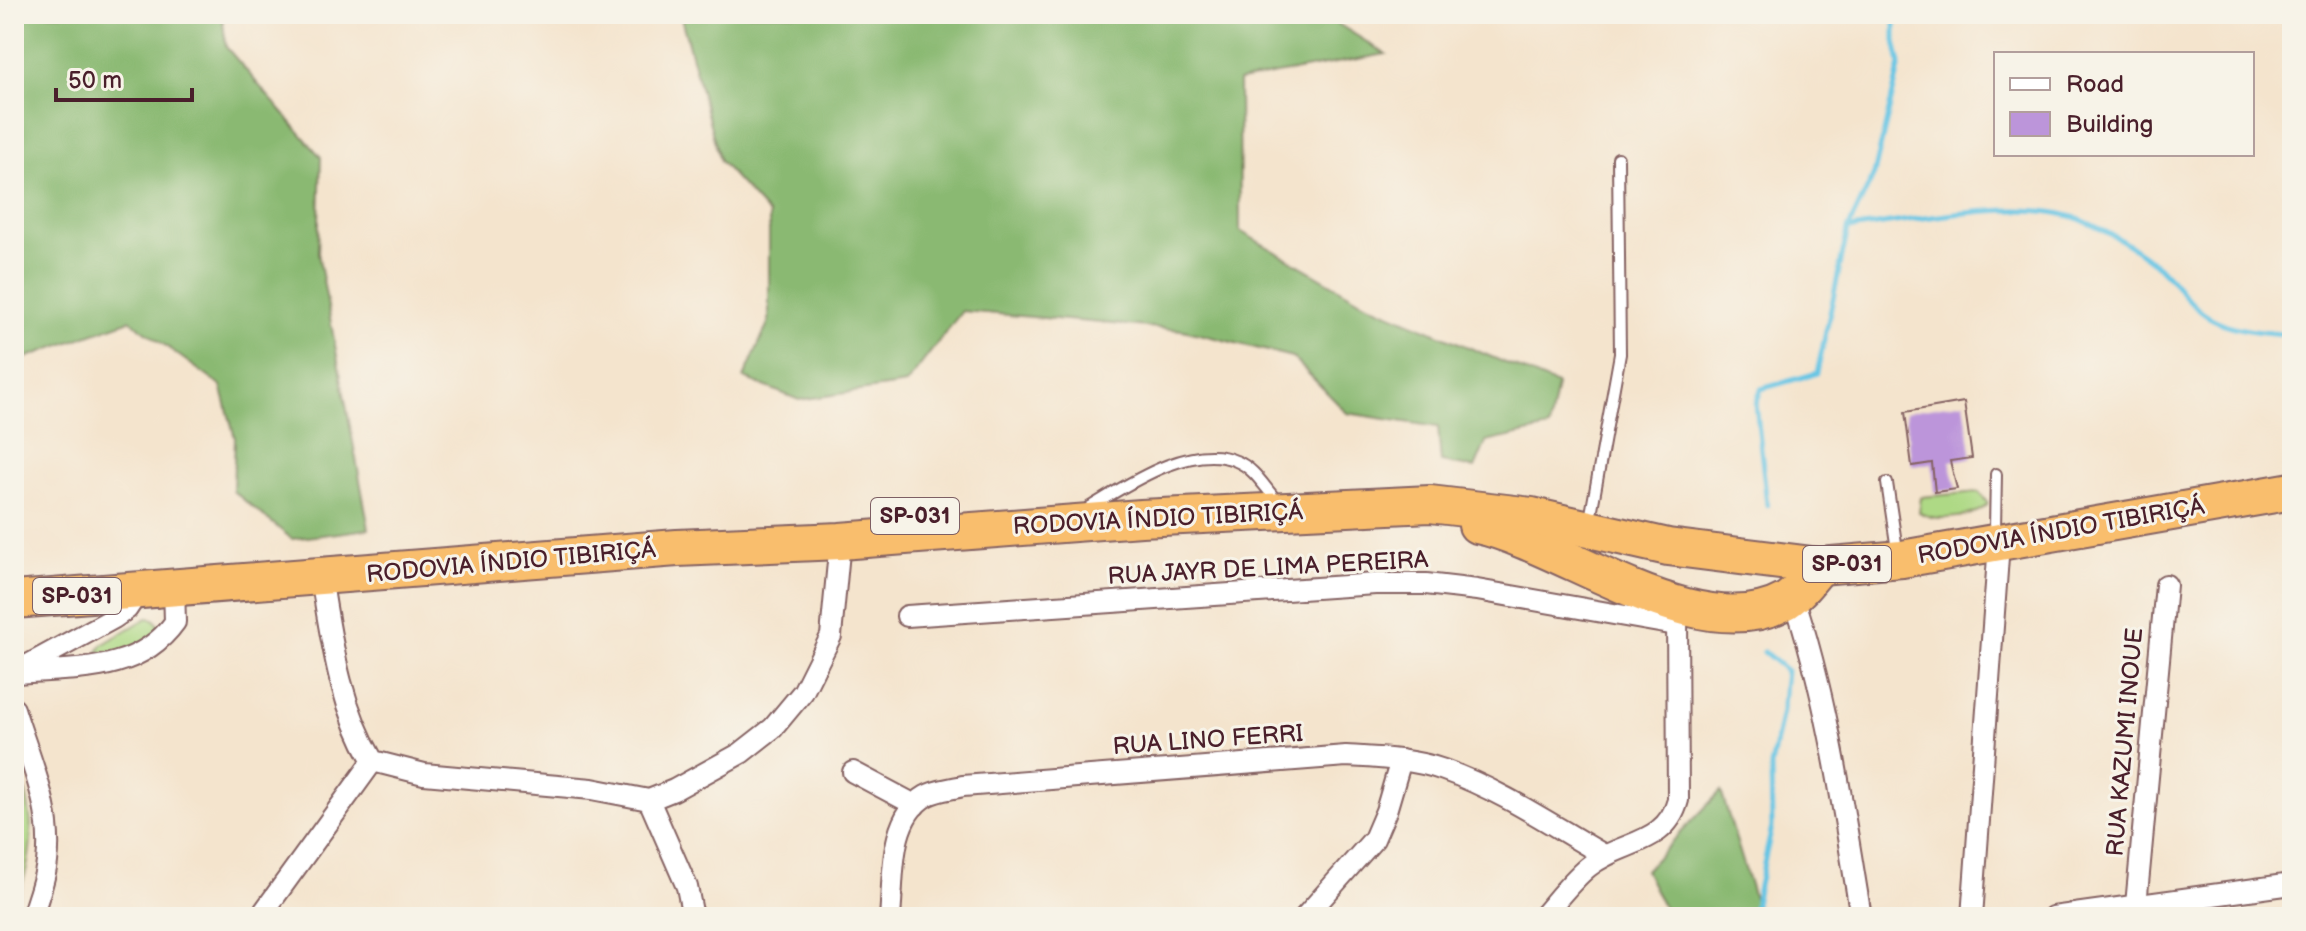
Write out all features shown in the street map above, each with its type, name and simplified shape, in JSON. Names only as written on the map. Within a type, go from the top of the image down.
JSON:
[{"type":"highway","name":"RODOVIA ÍNDIO TIBIRIÇÁ","points":[[14,600],[677,548],[840,541],[1141,518],[1402,506],[1475,508],[1532,516],[1668,547],[1820,566],[1902,559],[2292,471]]},
{"type":"highway","name":"RODOVIA ÍNDIO TIBIRIÇÁ","points":[[14,581],[210,570],[539,539],[1272,495],[1397,491],[1478,494],[1591,514],[1819,545],[1896,543],[1997,536],[2292,491]]},
{"type":"highway","points":[[1402,506],[1522,539],[1677,614],[1748,613],[1770,607],[1793,595],[1820,566]]},
{"type":"street","points":[[1972,917],[1997,536]]},
{"type":"street","points":[[321,577],[337,671],[352,726],[373,761],[424,774],[592,789],[649,800],[741,753],[773,728],[803,692],[831,636],[840,541]]},
{"type":"street","name":"RUA JAYR DE LIMA PEREIRA","points":[[907,616],[1375,584],[1426,584],[1677,614]]},
{"type":"street","name":"RUA KAZUMI INOUE","points":[[2136,905],[2166,585]]},
{"type":"street","points":[[157,589],[175,622],[149,651],[123,662],[14,673],[114,618],[157,589]]},
{"type":"street","points":[[1793,595],[1815,660],[1829,724],[1861,917]]},
{"type":"street","points":[[1542,917],[1586,868],[1604,855],[1659,833],[1673,819],[1678,800],[1677,614]]},
{"type":"street","points":[[14,709],[44,803],[49,831],[47,864],[32,917]]},
{"type":"street","name":"RUA LINO FERRI","points":[[915,805],[927,795],[963,786],[1346,756],[1401,760],[1444,770],[1489,790],[1604,855]]},
{"type":"street","points":[[1305,917],[1374,839],[1401,760]]},
{"type":"street","points":[[260,917],[373,761]]},
{"type":"street","points":[[853,772],[915,805],[908,812],[898,838],[890,917]]},
{"type":"street","points":[[649,800],[687,887],[693,917]]},
{"type":"street","points":[[2053,917],[2292,884]]},
{"type":"lane","points":[[1591,514],[1620,354],[1618,158]]},
{"type":"lane","points":[[1996,474],[1997,536]]},
{"type":"lane","points":[[1887,483],[1896,543]]},
{"type":"green space","points":[[14,14],[222,14],[226,47],[321,157],[318,253],[369,529],[292,539],[233,491],[235,438],[221,386],[130,320],[14,362]]},
{"type":"green space","points":[[680,14],[1322,14],[1386,54],[1239,81],[1240,231],[1363,302],[1557,385],[1549,428],[1486,442],[1475,468],[1441,462],[1438,427],[1347,413],[1292,357],[1183,330],[962,311],[906,384],[799,400],[744,378],[769,321],[769,215],[720,161]]},
{"type":"green space","points":[[1979,492],[1988,504],[1965,516],[1944,518],[1919,512],[1921,497]]},
{"type":"green space","points":[[147,618],[154,619],[160,627],[156,638],[117,653],[98,652],[102,645]]},
{"type":"green space","points":[[14,746],[26,792],[31,828],[28,864],[14,909]]},
{"type":"green space","points":[[1721,791],[1760,917],[1668,917],[1645,870]]},
{"type":"building","points":[[1964,402],[1972,458],[1950,461],[1957,489],[1935,492],[1932,463],[1912,466],[1905,412]]},
{"type":"waterway","points":[[1767,505],[1756,404],[1761,389],[1817,373],[1848,229],[1874,174],[1900,64],[1895,41],[1895,14]]},
{"type":"waterway","points":[[1848,229],[1997,210],[2055,213],[2079,219],[2133,248],[2162,270],[2202,313],[2218,322],[2260,332],[2292,335]]},
{"type":"waterway","points":[[1752,917],[1772,827],[1771,766],[1783,706],[1786,670],[1764,652]]}]
